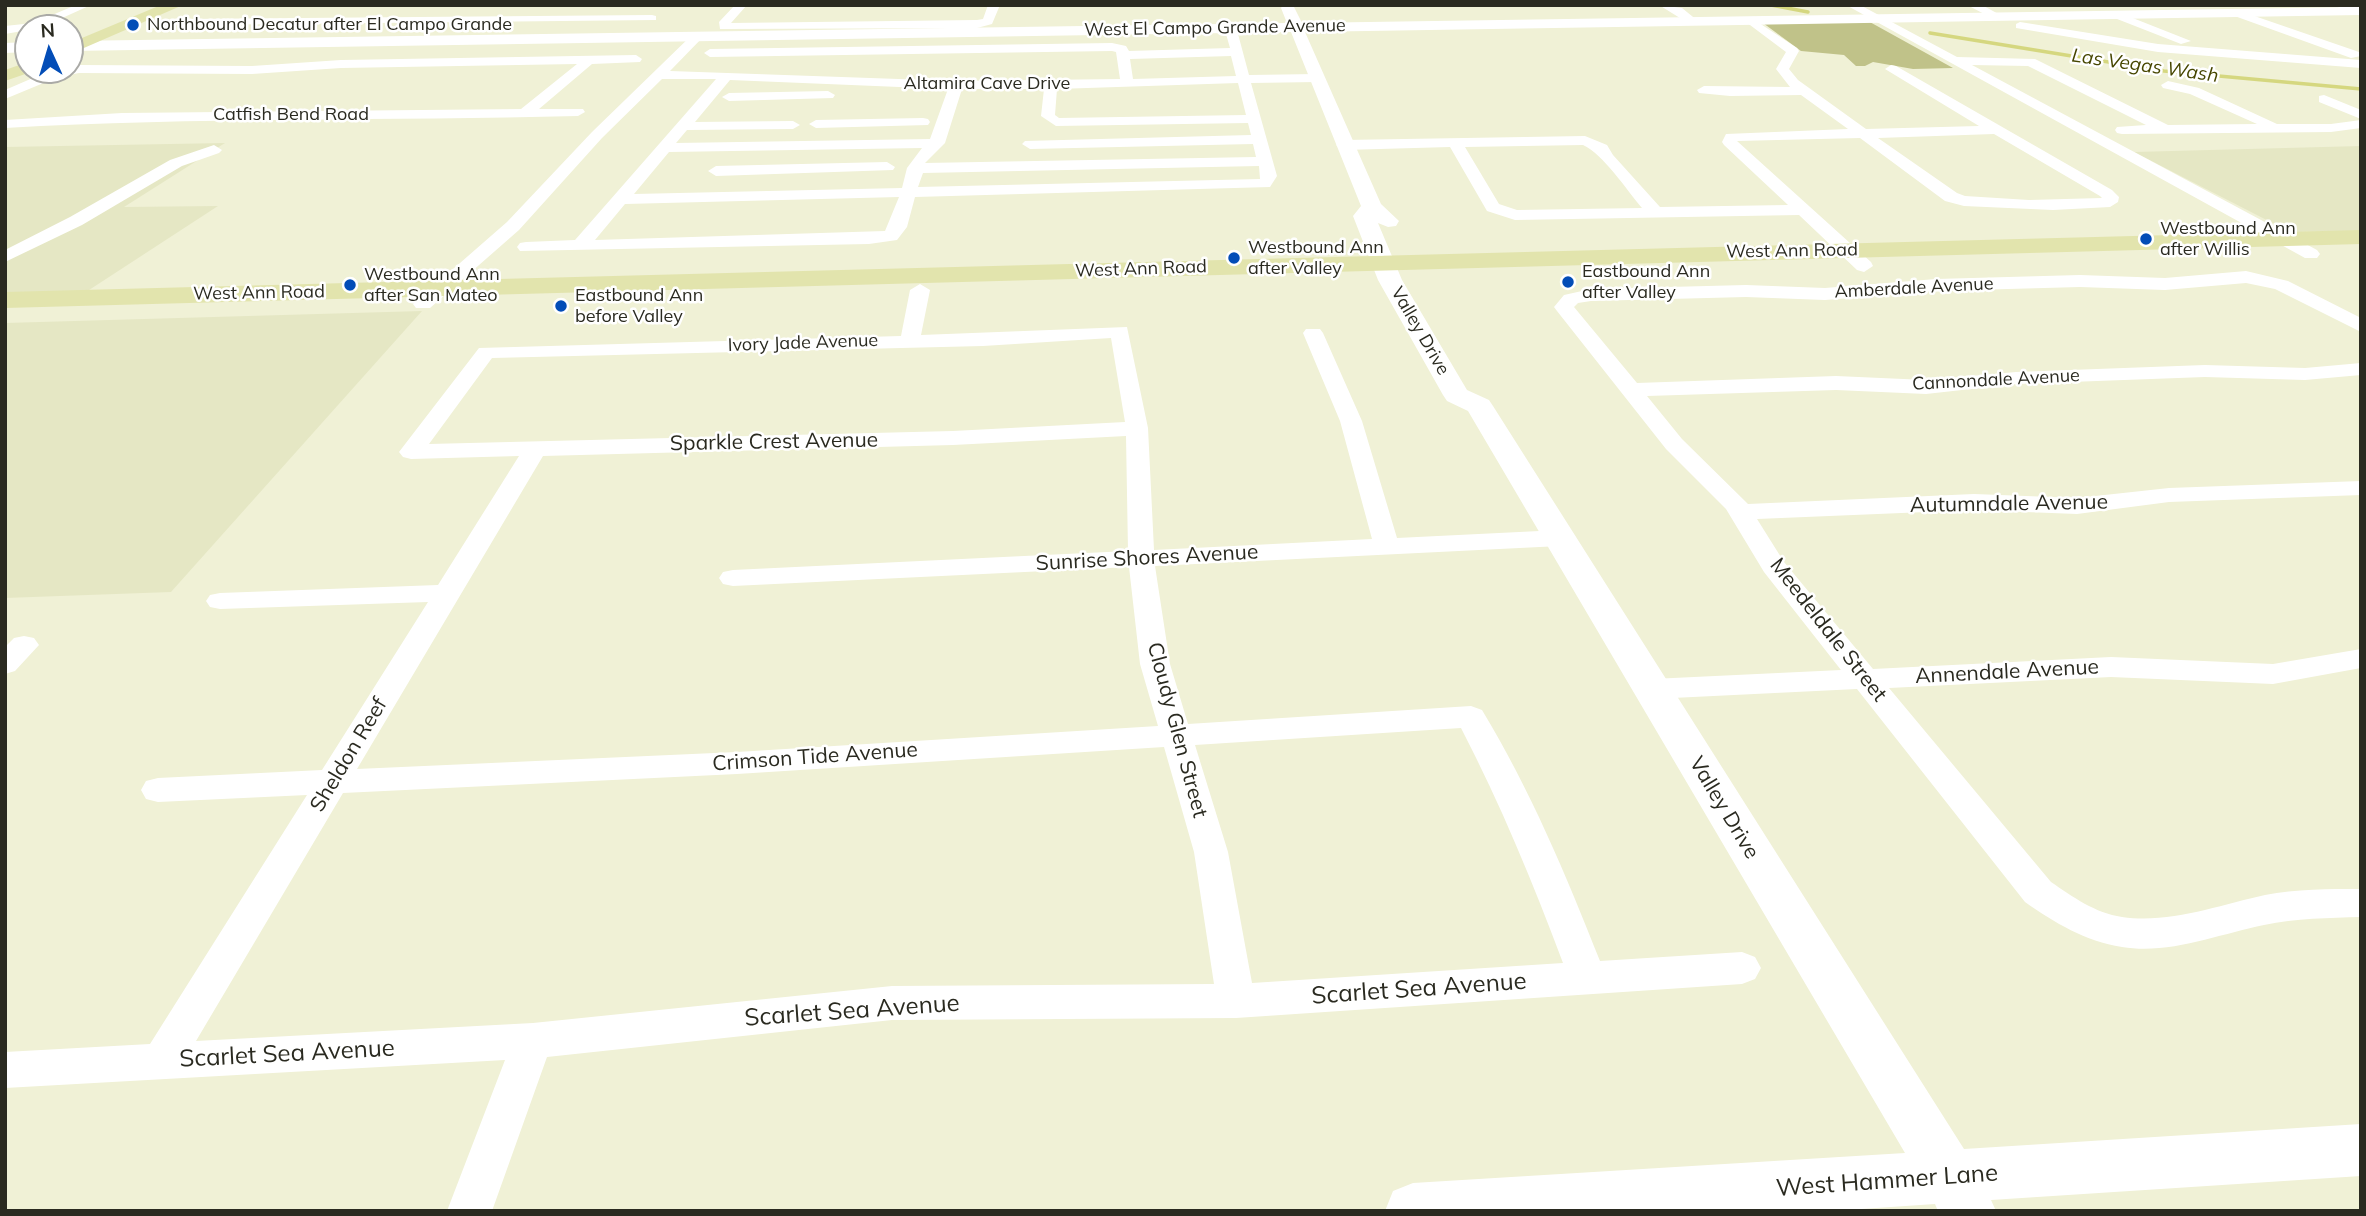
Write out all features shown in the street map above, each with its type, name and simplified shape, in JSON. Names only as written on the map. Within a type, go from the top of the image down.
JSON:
[{"type":"main road","points":[[84,39],[151,5]]},
{"type":"main road","points":[[84,40],[175,5]]},
{"type":"main road","name":"West Ann Road","points":[[1855,258],[2361,237]]},
{"type":"main road","name":"West Ann Road","points":[[5,301],[920,290],[1399,270],[1855,258],[2361,253]]},
{"type":"main road","name":"West Ann Road","points":[[5,315],[841,277],[1399,270]]},
{"type":"main road","points":[[841,277],[920,290],[935,284],[1020,280],[1027,273]]},
{"type":"street","points":[[64,14],[86,5]]},
{"type":"street","points":[[334,22],[365,5]]},
{"type":"street","points":[[741,5],[723,25],[729,28],[984,23],[989,20],[994,5]]},
{"type":"street","name":"Valley Drive","points":[[1287,5],[1372,207],[1364,216],[1399,270],[1457,395],[1479,406],[1959,1194]]},
{"type":"street","points":[[1664,5],[1678,10],[1692,21]]},
{"type":"street","points":[[1851,5],[2311,254]]},
{"type":"street","points":[[1972,5],[1996,16]]},
{"type":"street","points":[[2337,5],[2359,12]]},
{"type":"street","points":[[2234,12],[2361,57]]},
{"type":"street","name":"West El Campo Grande Avenue","points":[[84,45],[698,36],[856,25],[1296,27],[2359,12]]},
{"type":"street","points":[[185,22],[470,20],[656,15],[640,27]]},
{"type":"street","points":[[2116,15],[2205,48],[2211,54]]},
{"type":"street","points":[[406,63],[470,20]]},
{"type":"street","points":[[1750,20],[1786,43],[1793,51],[1782,69],[1805,91],[1951,197],[1967,203],[2100,204],[2111,200],[2106,193],[1891,69]]},
{"type":"street","points":[[2020,26],[2103,41],[2211,54],[2361,64]]},
{"type":"street","points":[[620,199],[1256,185],[1268,181],[1265,161],[1232,34]]},
{"type":"street","points":[[1175,35],[1182,73]]},
{"type":"street","points":[[432,296],[513,226],[597,135],[698,36]]},
{"type":"street","points":[[2330,46],[2361,46]]},
{"type":"street","points":[[710,53],[954,49],[1120,57],[1236,52]]},
{"type":"street","points":[[948,65],[954,49]]},
{"type":"street","points":[[880,123],[897,50]]},
{"type":"street","points":[[1120,57],[1127,82]]},
{"type":"street","points":[[84,70],[263,69],[406,63],[636,59]]},
{"type":"street","points":[[525,113],[589,60]]},
{"type":"street","points":[[1958,63],[2030,62],[2168,131]]},
{"type":"street","name":"Altamira Cave Drive","points":[[658,75],[842,80],[887,96],[956,85],[1317,78]]},
{"type":"street","points":[[580,246],[727,75]]},
{"type":"street","points":[[805,145],[831,95],[842,80]]},
{"type":"street","points":[[1146,81],[1153,121]]},
{"type":"street","points":[[5,95],[34,84]]},
{"type":"street","points":[[526,247],[869,239],[891,236],[898,227],[915,168],[937,143],[956,85]]},
{"type":"street","points":[[1051,85],[1048,116],[1056,121],[1253,119]]},
{"type":"street","points":[[2168,85],[2194,91],[2279,129]]},
{"type":"street","points":[[1704,90],[1805,91]]},
{"type":"street","points":[[729,97],[831,95]]},
{"type":"street","points":[[751,125],[769,97]]},
{"type":"street","points":[[2324,99],[2361,115]]},
{"type":"street","points":[[2005,104],[2031,103]]},
{"type":"street","points":[[1953,104],[1979,104]]},
{"type":"street","name":"Catfish Bend Road","points":[[5,124],[105,118],[287,114],[413,116],[578,112]]},
{"type":"street","points":[[816,124],[923,122]]},
{"type":"street","points":[[1111,122],[1113,142]]},
{"type":"street","points":[[2122,131],[2279,129],[2361,124]]},
{"type":"street","points":[[682,126],[793,125]]},
{"type":"street","points":[[1855,258],[1729,142],[1731,137],[1997,130]]},
{"type":"street","points":[[1031,144],[1258,139]]},
{"type":"street","points":[[1344,145],[1576,139],[1592,142],[1602,148],[1606,157],[1656,213]]},
{"type":"street","points":[[1454,142],[1493,207],[1507,213],[1530,216],[1802,210]]},
{"type":"street","points":[[664,148],[937,143]]},
{"type":"street","points":[[706,187],[731,147]]},
{"type":"street","points":[[5,267],[76,221],[176,163],[214,150]]},
{"type":"street","points":[[915,168],[1265,161]]},
{"type":"street","points":[[716,171],[887,167]]},
{"type":"street","points":[[830,195],[841,168]]},
{"type":"street","points":[[5,257],[76,221]]},
{"type":"street","name":"Amberdale Avenue","points":[[1571,299],[1591,295],[1746,291],[1825,294],[1936,285],[2080,281],[2165,284],[2233,277],[2258,278],[2294,291],[2361,326]]},
{"type":"street","points":[[910,340],[920,290]]},
{"type":"street","name":"Meedeldale Street","points":[[1571,299],[1564,307],[1674,444],[1721,488],[1741,512],[1773,566],[2038,892],[2060,909],[2081,920],[2137,935],[2161,934],[2269,909],[2361,903]]},
{"type":"street","name":"Ivory Jade Avenue","points":[[411,452],[486,352],[983,340],[1120,331]]},
{"type":"street","name":"Cloudy Glen Street","points":[[1120,331],[1137,428],[1141,559],[1155,664],[1211,852],[1236,1001]]},
{"type":"street","points":[[1313,333],[1351,421],[1387,547]]},
{"type":"street","name":"Cannondale Avenue","points":[[1631,390],[1836,383],[1926,387],[2016,378],[2205,371],[2305,374],[2361,369]]},
{"type":"street","name":"Sparkle Crest Avenue","points":[[411,452],[953,438],[1137,428]]},
{"type":"street","name":"Sheldon Reef","points":[[162,1062],[536,448]]},
{"type":"street","name":"Autumndale Avenue","points":[[1741,512],[1974,502],[2077,506],[2169,495],[2361,488]]},
{"type":"street","name":"Sunrise Shores Avenue","points":[[733,579],[1560,538]]},
{"type":"street","points":[[220,601],[447,593]]},
{"type":"street","name":"Annendale Avenue","points":[[1652,689],[2111,667],[2273,674],[2361,658]]},
{"type":"street","name":"Crimson Tide Avenue","points":[[158,790],[737,763],[1177,733],[1471,717],[1508,786],[1545,867],[1587,977]]},
{"type":"street","name":"Scarlet Sea Avenue","points":[[5,1070],[533,1041],[892,1003],[1236,1001],[1742,968]]},
{"type":"street","points":[[469,1211],[533,1041]]},
{"type":"street","name":"West Hammer Lane","points":[[1413,1211],[1959,1194],[2361,1150]]},
{"type":"shaded area","points":[[225,143],[124,207],[218,206],[86,292],[5,294],[5,147]]},
{"type":"shaded area","points":[[2361,146],[2361,231],[2290,232],[2134,152]]},
{"type":"shaded area","points":[[422,311],[171,592],[5,598],[5,323]]},
{"type":"green space","points":[[1868,21],[1953,68],[1913,69],[1873,62],[1856,66],[1844,55],[1801,51],[1763,23]]},
{"type":"waterway","name":"Las Vegas Wash","points":[[1771,5],[1808,12]]},
{"type":"waterway","name":"Las Vegas Wash","points":[[1930,33],[2164,71],[2361,89]]},
{"type":"place","name":"Northbound Decatur after El Campo Grande","points":[[133,25]]},
{"type":"place","name":"Westbound Ann after Willis","points":[[2146,239]]},
{"type":"place","name":"Westbound Ann after Valley","points":[[1234,258]]},
{"type":"place","name":"Eastbound Ann after Valley","points":[[1568,282]]},
{"type":"place","name":"Westbound Ann after San Mateo","points":[[350,285]]},
{"type":"place","name":"Eastbound Ann before Valley","points":[[561,306]]}]
